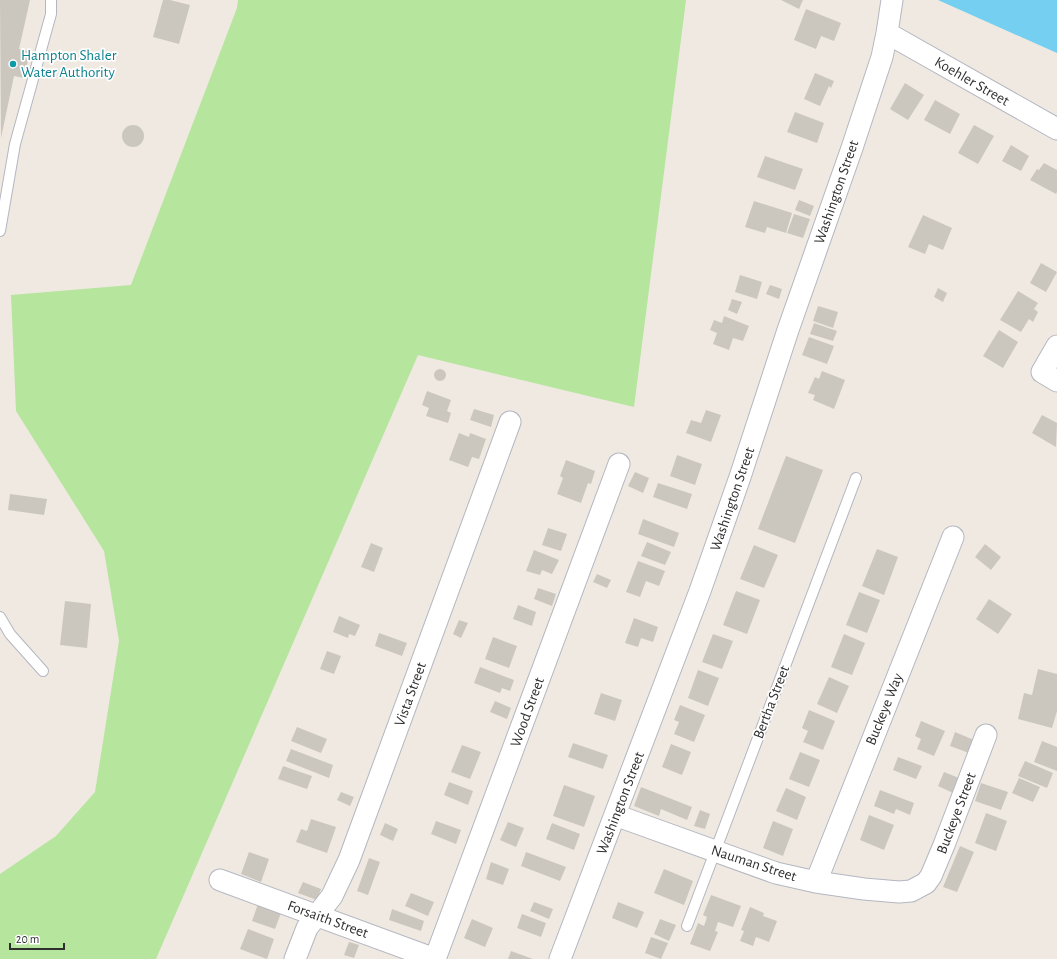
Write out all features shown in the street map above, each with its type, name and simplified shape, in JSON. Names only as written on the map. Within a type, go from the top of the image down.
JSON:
[{"type":"street","name":"Washington Street","points":[[560,959],[700,591],[740,477],[788,330],[852,148],[882,57],[892,0]]},
{"type":"street","name":"Koehler Street","points":[[887,33],[1057,129]]},
{"type":"street","points":[[1050,376],[1057,346]]},
{"type":"street","name":"Vista Street","points":[[295,959],[307,928],[332,896],[348,860],[510,422]]},
{"type":"street","name":"Wood Street","points":[[435,959],[619,464]]},
{"type":"street","name":"Buckeye Way","points":[[816,882],[953,537]]},
{"type":"street","name":"Buckeye Street","points":[[920,887],[926,883],[931,876],[944,846],[986,734]]},
{"type":"street","name":"Nauman Street","points":[[615,814],[776,873],[816,882],[864,889],[899,892],[912,891],[920,887]]},
{"type":"street","name":"Forsaith Street","points":[[220,880],[435,959]]},
{"type":"lane","points":[[0,231],[16,144],[51,14],[52,0]]},
{"type":"lane","name":"Bertha Street","points":[[687,926],[856,478]]},
{"type":"lane","points":[[0,617],[10,634],[43,671]]},
{"type":"green space","points":[[238,0],[686,0],[634,407],[418,355],[156,959],[0,959],[0,874],[56,836],[95,792],[119,641],[104,551],[16,411],[11,295],[131,285],[237,8]]},
{"type":"water","points":[[938,0],[1057,0],[1057,53]]},
{"type":"building","name":"Hampton Shaler Water Authority","points":[[0,0],[30,0],[19,49],[30,51],[24,78],[14,76],[1,138]]},
{"type":"building","points":[[163,0],[170,0],[190,5],[179,44],[153,37]]},
{"type":"building","points":[[781,0],[803,0],[799,9]]},
{"type":"building","points":[[806,9],[841,23],[834,41],[821,36],[816,49],[794,40]]},
{"type":"building","points":[[815,73],[834,81],[831,88],[829,86],[820,106],[804,99]]},
{"type":"building","points":[[905,83],[924,95],[908,120],[890,109]]},
{"type":"building","points":[[935,100],[960,114],[950,134],[924,120]]},
{"type":"building","points":[[795,112],[824,123],[817,143],[787,132]]},
{"type":"building","points":[[133,125],[141,128],[144,136],[141,144],[133,147],[125,144],[122,136],[125,128]]},
{"type":"building","points":[[974,125],[994,136],[978,164],[958,153]]},
{"type":"building","points":[[1011,145],[1029,156],[1021,171],[1002,161]]},
{"type":"building","points":[[765,156],[803,169],[795,190],[757,177]]},
{"type":"building","points":[[1044,163],[1057,170],[1056,194],[1030,180],[1037,169],[1039,170]]},
{"type":"building","points":[[799,200],[814,206],[810,216],[795,210]]},
{"type":"building","points":[[754,201],[792,213],[786,233],[767,227],[765,233],[745,227]]},
{"type":"building","points":[[794,214],[810,219],[803,238],[787,233]]},
{"type":"building","points":[[923,215],[952,228],[943,250],[929,244],[925,254],[908,247]]},
{"type":"building","points":[[1041,263],[1057,272],[1046,292],[1030,283]]},
{"type":"building","points":[[740,275],[762,282],[757,299],[735,292]]},
{"type":"building","points":[[770,285],[782,289],[779,299],[766,294]]},
{"type":"building","points":[[938,288],[947,293],[943,302],[934,297]]},
{"type":"building","points":[[1018,291],[1038,303],[1034,309],[1038,312],[1033,322],[1029,319],[1021,332],[1000,320]]},
{"type":"building","points":[[732,299],[742,302],[737,314],[728,310]]},
{"type":"building","points":[[818,306],[838,312],[833,328],[813,321]]},
{"type":"building","points":[[724,316],[749,326],[743,341],[733,338],[729,350],[713,344],[717,333],[710,330],[714,320],[722,323]]},
{"type":"building","points":[[814,323],[837,331],[833,341],[810,334]]},
{"type":"building","points":[[999,330],[1018,342],[1003,368],[983,356]]},
{"type":"building","points":[[809,337],[834,346],[827,364],[802,355]]},
{"type":"building","points":[[438,369],[442,369],[446,375],[442,381],[438,381],[434,377],[434,373]]},
{"type":"building","points":[[822,371],[845,380],[834,409],[813,400],[815,395],[808,393],[815,377],[819,379]]},
{"type":"building","points":[[427,391],[451,400],[447,411],[451,413],[448,423],[426,416],[429,408],[422,405]]},
{"type":"building","points":[[474,409],[494,415],[491,427],[470,420]]},
{"type":"building","points":[[706,410],[721,415],[711,442],[686,433],[691,420],[701,423]]},
{"type":"building","points":[[1042,415],[1057,423],[1056,447],[1032,433]]},
{"type":"building","points":[[459,433],[469,437],[470,433],[486,439],[479,459],[472,457],[468,467],[449,460]]},
{"type":"building","points":[[677,455],[702,464],[695,485],[670,476]]},
{"type":"building","points":[[786,456],[823,470],[795,543],[758,529]]},
{"type":"building","points":[[566,460],[595,471],[591,484],[588,483],[581,503],[557,494],[563,478],[560,476]]},
{"type":"building","points":[[635,472],[649,478],[643,493],[628,486]]},
{"type":"building","points":[[658,483],[692,494],[687,509],[653,497]]},
{"type":"building","points":[[10,494],[47,499],[44,515],[8,510]]},
{"type":"building","points":[[643,519],[679,533],[674,547],[638,534]]},
{"type":"building","points":[[548,528],[567,534],[561,551],[542,545]]},
{"type":"building","points":[[647,542],[671,552],[665,565],[641,556]]},
{"type":"building","points":[[371,543],[383,548],[374,572],[361,567]]},
{"type":"building","points":[[985,544],[1001,557],[991,570],[975,557]]},
{"type":"building","points":[[754,545],[778,555],[764,588],[740,579]]},
{"type":"building","points":[[877,549],[898,557],[884,595],[862,586]]},
{"type":"building","points":[[534,550],[559,560],[552,574],[542,570],[540,575],[526,571]]},
{"type":"building","points":[[638,561],[665,571],[659,586],[646,581],[640,597],[626,592]]},
{"type":"building","points":[[597,574],[611,580],[607,588],[593,582]]},
{"type":"building","points":[[538,588],[556,594],[552,606],[534,599]]},
{"type":"building","points":[[736,591],[760,600],[747,634],[723,625]]},
{"type":"building","points":[[859,592],[880,600],[867,633],[846,625]]},
{"type":"building","points":[[989,599],[1012,614],[998,634],[976,619]]},
{"type":"building","points":[[65,601],[91,604],[87,648],[60,645]]},
{"type":"building","points":[[518,605],[536,612],[532,626],[513,619]]},
{"type":"building","points":[[339,616],[360,625],[355,636],[349,634],[348,638],[333,632]]},
{"type":"building","points":[[634,618],[658,627],[653,642],[641,638],[638,647],[625,643]]},
{"type":"building","points":[[459,620],[468,623],[461,638],[453,634]]},
{"type":"building","points":[[379,633],[407,643],[402,656],[375,646]]},
{"type":"building","points":[[713,634],[733,641],[722,669],[702,662]]},
{"type":"building","points":[[844,634],[865,643],[852,675],[831,667]]},
{"type":"building","points":[[493,637],[517,646],[509,668],[485,659]]},
{"type":"building","points":[[327,651],[341,656],[334,674],[320,669]]},
{"type":"building","points":[[480,667],[514,680],[510,691],[502,688],[500,693],[474,683]]},
{"type":"building","points":[[1038,669],[1057,674],[1057,711],[1052,728],[1018,719],[1024,693],[1032,695]]},
{"type":"building","points":[[698,670],[719,678],[708,706],[688,698]]},
{"type":"building","points":[[829,677],[849,686],[837,713],[817,704]]},
{"type":"building","points":[[601,693],[622,700],[615,721],[594,714]]},
{"type":"building","points":[[495,701],[511,708],[507,719],[490,712]]},
{"type":"building","points":[[680,705],[705,715],[694,742],[674,734],[679,722],[674,720]]},
{"type":"building","points":[[809,710],[835,721],[823,750],[803,742],[808,731],[802,728]]},
{"type":"building","points":[[921,721],[945,731],[934,756],[917,749],[921,739],[915,736]]},
{"type":"building","points":[[297,727],[327,739],[321,753],[291,741]]},
{"type":"building","points":[[955,732],[974,740],[969,753],[950,746]]},
{"type":"building","points":[[1042,741],[1057,747],[1057,771],[1034,762]]},
{"type":"building","points":[[573,743],[608,755],[603,769],[568,757]]},
{"type":"building","points":[[671,744],[691,752],[682,775],[662,767]]},
{"type":"building","points":[[462,745],[481,752],[470,779],[451,772]]},
{"type":"building","points":[[291,749],[333,765],[329,778],[286,761]]},
{"type":"building","points":[[800,752],[820,760],[809,787],[789,779]]},
{"type":"building","points":[[898,757],[922,766],[916,779],[893,770]]},
{"type":"building","points":[[1025,761],[1053,773],[1047,788],[1018,776]]},
{"type":"building","points":[[283,766],[312,776],[307,789],[278,779]]},
{"type":"building","points":[[944,772],[959,778],[953,793],[938,786]]},
{"type":"building","points":[[1019,778],[1040,787],[1033,802],[1012,793]]},
{"type":"building","points":[[449,782],[473,791],[468,805],[444,795]]},
{"type":"building","points":[[981,783],[1008,792],[1001,810],[975,801]]},
{"type":"building","points":[[564,785],[595,796],[584,827],[553,816]]},
{"type":"building","points":[[641,787],[692,807],[687,820],[661,809],[659,816],[634,806]]},
{"type":"building","points":[[786,788],[806,797],[797,820],[776,811]]},
{"type":"building","points":[[880,790],[914,803],[910,815],[896,809],[894,814],[874,806]]},
{"type":"building","points":[[341,792],[354,797],[350,806],[337,800]]},
{"type":"building","points":[[700,810],[710,814],[705,829],[694,826]]},
{"type":"building","points":[[986,813],[1007,821],[996,851],[975,843]]},
{"type":"building","points":[[869,815],[894,825],[884,850],[860,840]]},
{"type":"building","points":[[311,819],[336,827],[327,853],[296,842],[301,829],[307,831]]},
{"type":"building","points":[[436,821],[461,830],[456,844],[431,834]]},
{"type":"building","points":[[773,821],[793,829],[783,856],[763,848]]},
{"type":"building","points":[[508,822],[524,828],[516,847],[500,840]]},
{"type":"building","points":[[385,823],[398,829],[393,841],[380,835]]},
{"type":"building","points":[[552,823],[580,834],[574,850],[546,839]]},
{"type":"building","points":[[960,846],[974,852],[957,892],[943,887]]},
{"type":"building","points":[[249,852],[269,859],[261,882],[241,874]]},
{"type":"building","points":[[526,852],[566,867],[560,881],[521,866]]},
{"type":"building","points":[[369,858],[380,862],[368,895],[357,891]]},
{"type":"building","points":[[491,862],[509,869],[503,885],[486,879]]},
{"type":"building","points":[[664,869],[693,881],[684,905],[654,893]]},
{"type":"building","points":[[303,882],[321,889],[317,900],[298,893]]},
{"type":"building","points":[[411,893],[434,902],[428,916],[405,906]]},
{"type":"building","points":[[711,895],[741,906],[733,927],[718,922],[715,931],[718,932],[710,951],[690,944],[698,923],[704,926],[707,917],[703,915]]},
{"type":"building","points":[[534,902],[553,909],[549,919],[530,911]]},
{"type":"building","points":[[618,902],[644,912],[637,928],[612,918]]},
{"type":"building","points":[[258,904],[281,913],[275,929],[252,921]]},
{"type":"building","points":[[750,907],[764,913],[763,916],[777,921],[769,942],[756,937],[753,946],[740,941],[744,931],[741,930]]},
{"type":"building","points":[[392,909],[424,921],[421,931],[389,920]]},
{"type":"building","points":[[522,914],[546,923],[541,937],[517,928]]},
{"type":"building","points":[[472,919],[493,928],[485,947],[464,938]]},
{"type":"building","points":[[660,919],[676,925],[669,941],[654,934]]},
{"type":"building","points":[[248,929],[274,939],[267,959],[240,949]]},
{"type":"building","points":[[651,937],[668,943],[661,959],[645,953]]},
{"type":"building","points":[[349,942],[359,945],[354,958],[344,955]]},
{"type":"building","points":[[511,951],[533,959],[508,959]]},
{"type":"place","name":"Hampton Shaler Water Authority","points":[[13,64]]}]
